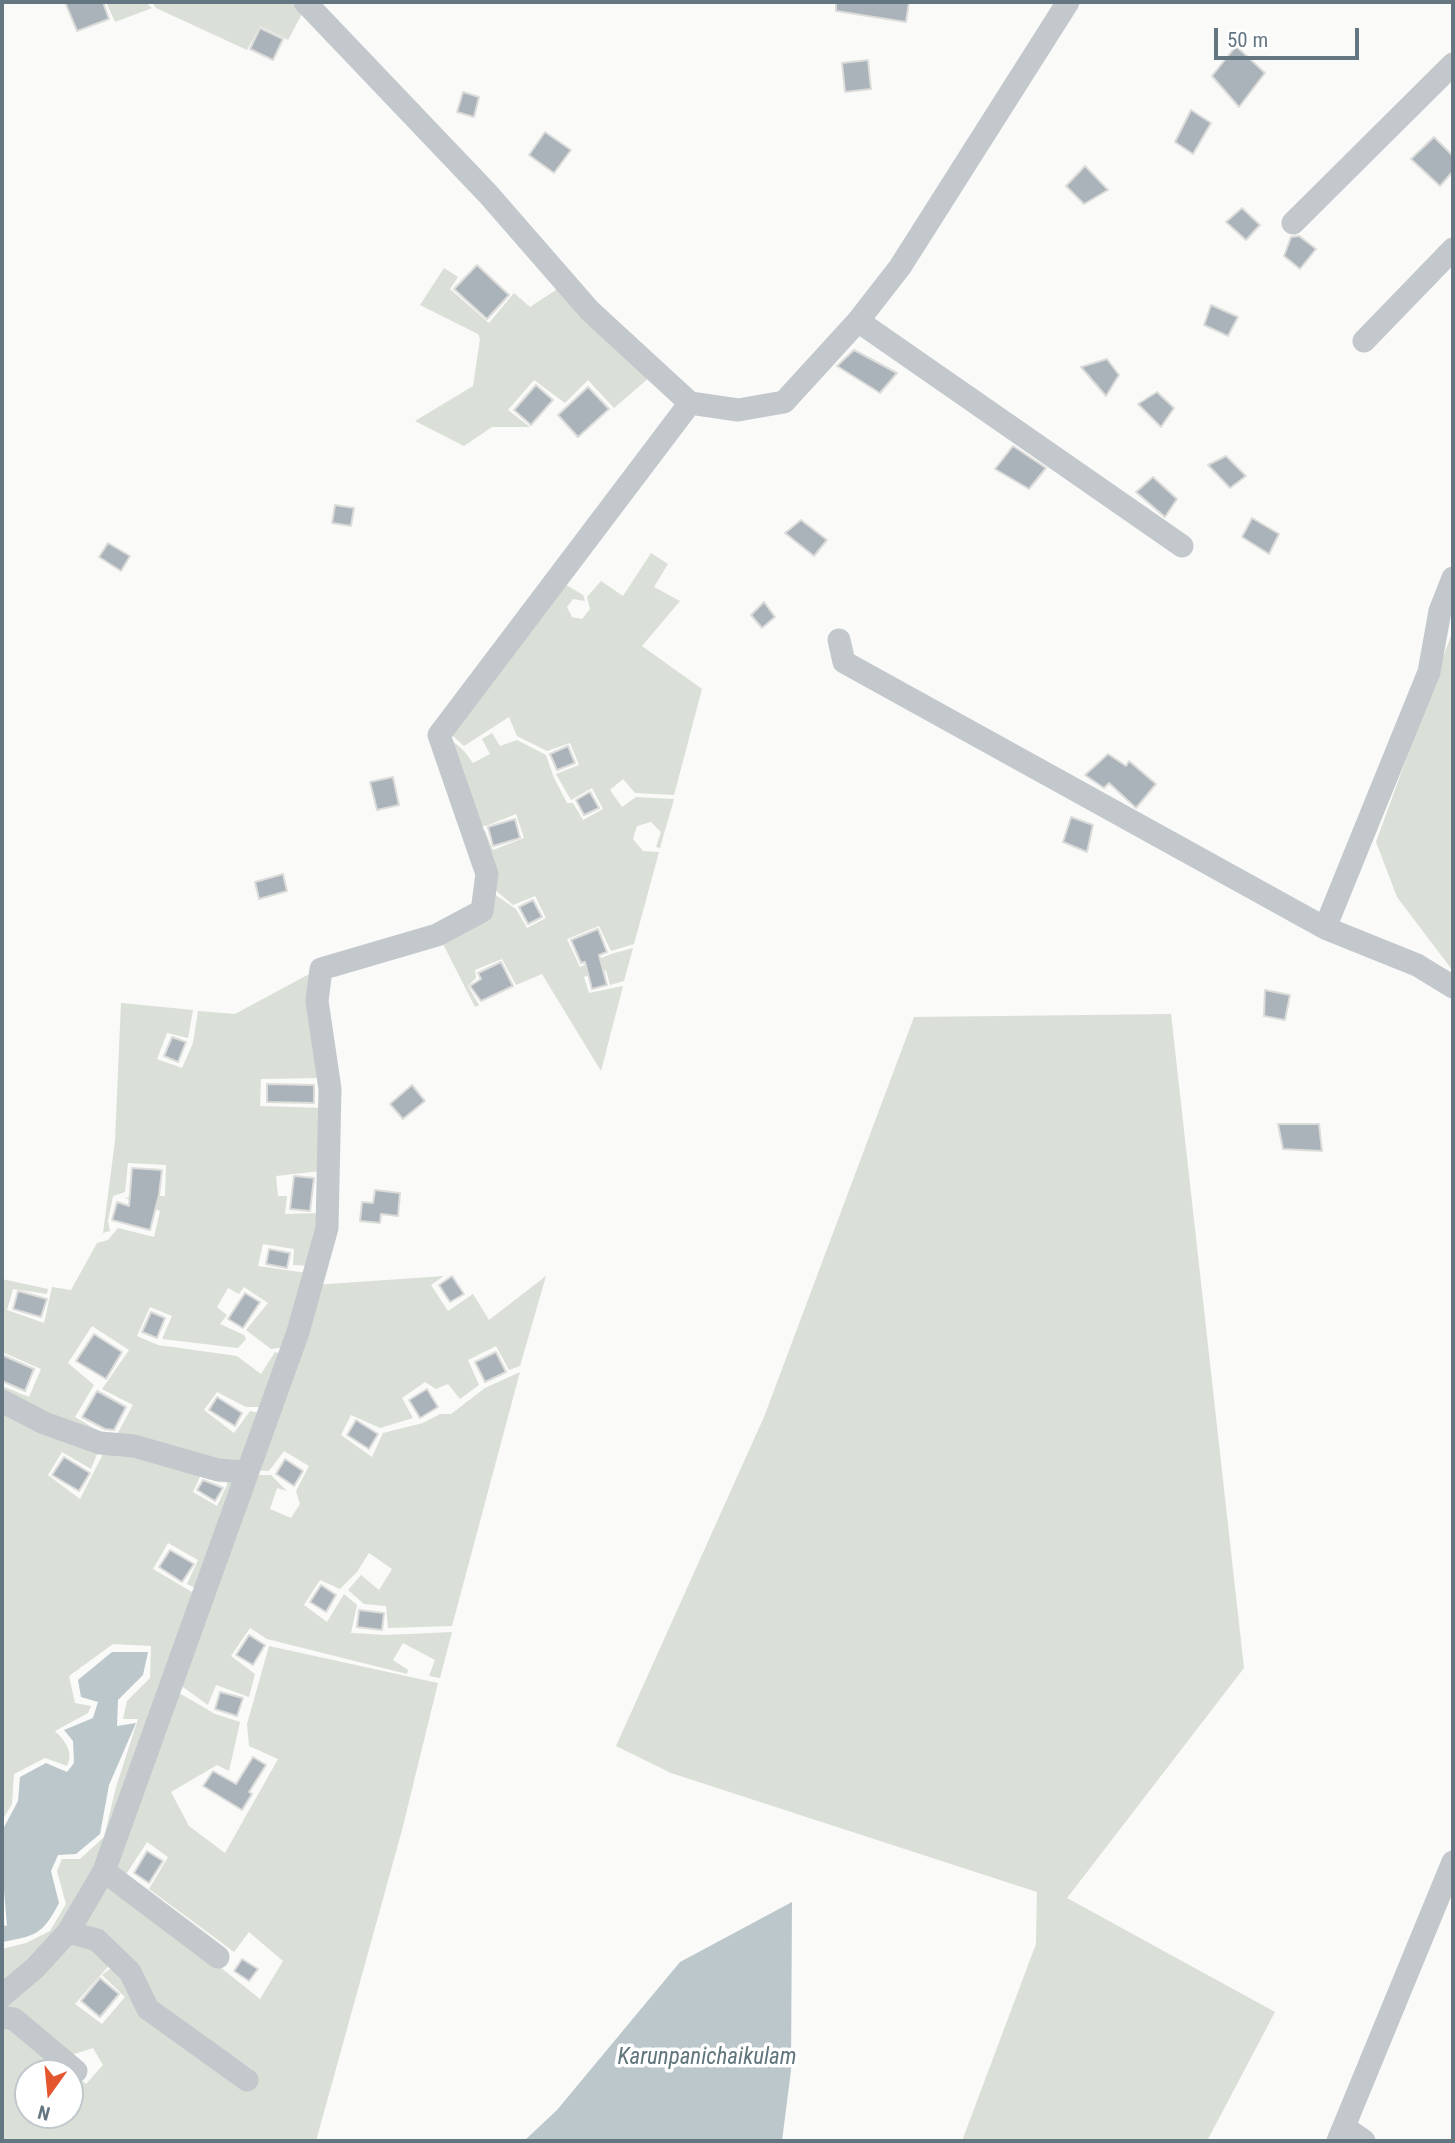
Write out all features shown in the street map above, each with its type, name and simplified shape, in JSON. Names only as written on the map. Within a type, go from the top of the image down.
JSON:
[{"type":"street","points":[[305,2],[488,194],[590,311],[690,403],[738,410],[784,402],[858,321],[900,267],[1068,2]]},
{"type":"street","points":[[1293,223],[1453,64]]},
{"type":"street","points":[[1364,341],[1453,249]]},
{"type":"street","points":[[858,321],[1182,546]]},
{"type":"street","points":[[2,1996],[36,1968],[68,1932],[104,1871],[298,1332],[327,1228],[330,1088],[317,1001],[321,969],[437,934],[482,911],[487,874],[439,736],[690,403]]},
{"type":"street","points":[[1325,929],[1429,671],[1440,611],[1453,578]]},
{"type":"street","points":[[839,640],[844,662],[1325,929],[1417,965],[1453,987]]},
{"type":"street","points":[[2,1401],[44,1423],[100,1443],[134,1446],[218,1469],[247,1472]]},
{"type":"street","points":[[1364,2141],[1341,2134],[1453,1862]]},
{"type":"street","points":[[104,1871],[218,1957]]},
{"type":"street","points":[[68,1932],[97,1940],[130,1972],[148,2009],[247,2080]]},
{"type":"street","points":[[2,2017],[14,2019],[62,2059]]},
{"type":"shaded area","points":[[106,2],[145,2],[152,8],[115,22]]},
{"type":"shaded area","points":[[152,2],[291,2],[302,14],[288,40],[260,26],[247,50],[156,8]]},
{"type":"shaded area","points":[[444,268],[458,277],[450,289],[489,323],[514,293],[530,307],[562,286],[650,377],[614,408],[588,380],[565,403],[534,380],[508,410],[530,427],[492,427],[464,446],[415,421],[473,386],[480,339],[478,334],[420,305]]},
{"type":"shaded area","points":[[651,553],[668,564],[654,587],[680,601],[642,646],[702,689],[674,795],[635,793],[623,779],[610,790],[622,807],[636,797],[674,799],[660,848],[656,847],[661,832],[651,822],[637,826],[633,839],[643,851],[659,852],[634,944],[611,951],[599,926],[567,939],[580,967],[633,948],[624,981],[610,985],[606,970],[584,977],[589,993],[623,986],[601,1071],[542,974],[516,985],[502,959],[475,970],[476,978],[468,986],[479,1005],[475,1007],[441,940],[494,894],[516,909],[527,928],[546,918],[535,896],[513,905],[494,889],[475,830],[485,831],[493,850],[524,838],[516,814],[486,826],[474,825],[447,736],[473,763],[490,754],[482,739],[492,733],[500,746],[517,740],[546,755],[567,803],[573,803],[583,820],[603,809],[592,788],[571,800],[556,774],[579,765],[570,743],[547,751],[517,736],[509,717],[464,746],[445,729],[556,579],[583,595],[585,601],[573,599],[567,607],[572,617],[582,619],[590,609],[587,597],[601,581],[623,596]]},
{"type":"shaded area","points":[[1453,630],[1453,971],[1397,897],[1376,842]]},
{"type":"shaded area","points":[[313,972],[320,1078],[261,1079],[260,1106],[324,1108],[321,1171],[276,1176],[278,1196],[287,1196],[285,1214],[319,1213],[310,1266],[293,1265],[294,1249],[263,1244],[258,1266],[307,1273],[285,1347],[271,1349],[246,1330],[268,1303],[244,1287],[239,1294],[228,1288],[217,1307],[227,1315],[220,1324],[244,1335],[246,1339],[238,1348],[162,1339],[172,1316],[150,1307],[137,1336],[158,1345],[237,1356],[261,1374],[275,1352],[285,1355],[263,1407],[246,1407],[217,1392],[204,1410],[234,1433],[250,1411],[263,1414],[242,1468],[115,1438],[133,1405],[102,1389],[129,1350],[92,1326],[68,1363],[94,1385],[75,1417],[102,1433],[2,1398],[2,1386],[29,1397],[41,1369],[2,1352],[2,1279],[48,1289],[47,1294],[13,1289],[7,1310],[44,1323],[52,1287],[71,1290],[97,1243],[108,1240],[118,1228],[154,1237],[160,1211],[125,1198],[165,1196],[166,1165],[128,1163],[125,1192],[113,1196],[108,1221],[110,1231],[103,1233],[115,1141],[121,1003],[193,1010],[188,1038],[167,1033],[157,1059],[182,1068],[193,1043],[198,1011],[235,1014]]},
{"type":"shaded area","points":[[1171,1014],[1244,1668],[1067,1898],[1275,2012],[1207,2141],[962,2141],[1036,1944],[1037,1892],[671,1773],[616,1746],[764,1417],[914,1017]]},
{"type":"shaded area","points":[[444,1276],[431,1285],[448,1311],[473,1294],[489,1320],[546,1276],[520,1366],[509,1370],[496,1346],[468,1360],[479,1385],[460,1399],[448,1384],[436,1389],[425,1382],[402,1398],[413,1418],[380,1428],[351,1415],[341,1435],[372,1457],[383,1433],[423,1423],[440,1414],[451,1414],[485,1388],[520,1372],[452,1626],[388,1628],[386,1606],[364,1604],[348,1590],[361,1575],[379,1590],[392,1569],[369,1553],[357,1572],[340,1589],[320,1580],[304,1605],[327,1622],[344,1594],[357,1605],[351,1633],[386,1635],[452,1632],[440,1678],[429,1676],[435,1660],[403,1643],[393,1660],[408,1670],[407,1674],[267,1639],[250,1628],[231,1656],[255,1674],[249,1697],[216,1685],[208,1705],[180,1685],[250,1475],[271,1475],[287,1491],[277,1488],[270,1509],[291,1518],[300,1504],[296,1491],[309,1466],[284,1451],[269,1471],[251,1470],[314,1285]]},
{"type":"shaded area","points":[[2,1407],[100,1447],[91,1469],[62,1452],[48,1475],[80,1499],[106,1448],[203,1470],[193,1492],[217,1506],[227,1485],[228,1473],[240,1477],[199,1590],[187,1584],[198,1560],[168,1543],[153,1569],[197,1595],[117,1826],[64,1931],[2,1992],[2,1949],[26,1943],[50,1931],[66,1904],[57,1871],[62,1859],[80,1859],[104,1837],[116,1787],[138,1719],[123,1719],[127,1701],[150,1678],[151,1646],[113,1644],[69,1676],[75,1703],[91,1706],[88,1713],[55,1731],[69,1751],[67,1766],[45,1758],[14,1774],[12,1804],[2,1821]]},
{"type":"shaded area","points":[[269,1646],[438,1683],[402,1830],[316,2141],[2,2141],[2,2021],[12,2022],[56,2059],[14,2059],[14,2129],[84,2129],[84,2082],[86,2084],[103,2065],[93,2048],[65,2057],[14,2016],[2,2015],[2,1997],[36,1971],[68,1936],[94,1943],[113,1961],[75,2004],[102,2024],[125,1997],[102,1975],[115,1965],[144,2012],[248,2090],[252,2069],[153,2004],[135,1969],[100,1935],[71,1928],[105,1875],[260,1999],[283,1961],[249,1932],[234,1952],[149,1889],[168,1857],[147,1842],[123,1879],[107,1868],[174,1690],[215,1714],[240,1722],[229,1771],[217,1765],[171,1792],[189,1826],[225,1853],[278,1759],[249,1746],[247,1724]]},
{"type":"water","points":[[112,1652],[148,1652],[143,1675],[118,1700],[117,1726],[136,1723],[109,1785],[100,1834],[76,1854],[58,1855],[51,1871],[59,1903],[43,1927],[23,1938],[2,1942],[2,1925],[7,1926],[2,1831],[18,1801],[20,1777],[46,1763],[67,1772],[74,1763],[73,1741],[64,1730],[93,1718],[98,1702],[81,1697],[78,1680]]},
{"type":"water","name":"Karunpanichaikulam","points":[[792,1902],[791,2070],[782,2141],[524,2141],[557,2110],[680,1962]]},
{"type":"building","points":[[65,2],[103,2],[109,19],[77,31]]},
{"type":"building","points":[[836,2],[909,2],[906,22],[836,11]]},
{"type":"building","points":[[260,28],[283,39],[273,60],[250,49]]},
{"type":"building","points":[[1236,46],[1265,73],[1239,107],[1212,76]]},
{"type":"building","points":[[868,60],[871,89],[845,92],[842,63]]},
{"type":"building","points":[[463,92],[479,97],[474,117],[457,112]]},
{"type":"building","points":[[1191,110],[1211,123],[1193,154],[1175,142]]},
{"type":"building","points":[[545,132],[571,150],[554,173],[529,155]]},
{"type":"building","points":[[1434,137],[1453,156],[1453,171],[1440,186],[1411,159]]},
{"type":"building","points":[[1085,166],[1108,190],[1084,204],[1066,186]]},
{"type":"building","points":[[1242,208],[1260,225],[1246,240],[1226,222]]},
{"type":"building","points":[[1299,236],[1316,249],[1300,269],[1284,256],[1291,237]]},
{"type":"building","points":[[477,265],[509,295],[487,319],[454,289]]},
{"type":"building","points":[[1211,305],[1238,317],[1228,336],[1204,325]]},
{"type":"building","points":[[854,350],[897,373],[880,393],[837,366]]},
{"type":"building","points":[[1107,359],[1119,375],[1106,396],[1081,367]]},
{"type":"building","points":[[536,385],[553,400],[531,425],[514,410]]},
{"type":"building","points":[[588,387],[609,409],[578,437],[558,415]]},
{"type":"building","points":[[1157,392],[1174,408],[1161,427],[1138,404]]},
{"type":"building","points":[[1013,446],[1046,468],[1029,489],[995,469]]},
{"type":"building","points":[[1226,456],[1246,476],[1230,488],[1208,465]]},
{"type":"building","points":[[1153,477],[1177,499],[1165,517],[1136,492]]},
{"type":"building","points":[[335,505],[354,508],[351,526],[332,523]]},
{"type":"building","points":[[1252,518],[1279,534],[1269,554],[1242,537]]},
{"type":"building","points":[[801,520],[827,540],[814,556],[785,533]]},
{"type":"building","points":[[108,543],[130,556],[121,571],[99,557]]},
{"type":"building","points":[[764,602],[775,617],[762,628],[751,615]]},
{"type":"building","points":[[568,746],[575,763],[557,770],[550,754]]},
{"type":"building","points":[[1108,754],[1126,766],[1129,761],[1156,784],[1136,808],[1109,783],[1104,788],[1085,775]]},
{"type":"building","points":[[393,777],[399,805],[377,810],[370,782]]},
{"type":"building","points":[[590,792],[599,808],[584,815],[576,800]]},
{"type":"building","points":[[1071,817],[1093,825],[1087,852],[1063,842]]},
{"type":"building","points":[[515,819],[520,838],[493,846],[488,827]]},
{"type":"building","points":[[283,874],[287,891],[259,899],[255,882]]},
{"type":"building","points":[[533,900],[542,917],[528,924],[519,907]]},
{"type":"building","points":[[598,929],[607,952],[599,955],[607,985],[592,989],[585,962],[581,963],[571,940]]},
{"type":"building","points":[[501,962],[513,986],[481,1001],[470,986],[481,979],[478,973]]},
{"type":"building","points":[[1265,990],[1290,995],[1285,1020],[1264,1016]]},
{"type":"building","points":[[172,1037],[186,1042],[178,1062],[164,1056]]},
{"type":"building","points":[[267,1084],[314,1085],[314,1103],[267,1102]]},
{"type":"building","points":[[412,1085],[425,1101],[403,1119],[390,1104]]},
{"type":"building","points":[[1278,1124],[1319,1124],[1322,1151],[1283,1149]]},
{"type":"building","points":[[132,1168],[162,1170],[150,1230],[112,1220],[117,1202],[129,1206]]},
{"type":"building","points":[[294,1176],[314,1178],[310,1211],[290,1209]]},
{"type":"building","points":[[375,1190],[400,1193],[398,1216],[381,1214],[380,1223],[360,1221],[362,1202],[373,1203]]},
{"type":"building","points":[[269,1249],[290,1253],[287,1268],[266,1264]]},
{"type":"building","points":[[452,1276],[464,1294],[450,1302],[439,1285]]},
{"type":"building","points":[[18,1291],[47,1299],[41,1317],[13,1309]]},
{"type":"building","points":[[245,1293],[260,1302],[243,1328],[228,1319]]},
{"type":"building","points":[[151,1312],[165,1318],[157,1338],[142,1332]]},
{"type":"building","points":[[94,1334],[122,1352],[106,1379],[76,1361]]},
{"type":"building","points":[[496,1352],[506,1372],[485,1382],[475,1362]]},
{"type":"building","points":[[2,1355],[34,1369],[25,1391],[2,1381]]},
{"type":"building","points":[[427,1389],[438,1407],[420,1418],[409,1400]]},
{"type":"building","points":[[97,1391],[126,1407],[114,1430],[105,1429],[82,1417]]},
{"type":"building","points":[[217,1397],[242,1413],[235,1426],[209,1410]]},
{"type":"building","points":[[356,1420],[378,1434],[369,1449],[347,1435]]},
{"type":"building","points":[[64,1457],[90,1473],[79,1491],[52,1475]]},
{"type":"building","points":[[285,1459],[303,1471],[294,1486],[276,1474]]},
{"type":"building","points":[[203,1480],[223,1488],[215,1501],[197,1490]]},
{"type":"building","points":[[170,1550],[194,1564],[182,1582],[159,1567]]},
{"type":"building","points":[[321,1585],[336,1595],[326,1612],[310,1602]]},
{"type":"building","points":[[359,1610],[384,1613],[382,1630],[357,1627]]},
{"type":"building","points":[[249,1635],[265,1645],[253,1665],[236,1655]]},
{"type":"building","points":[[220,1692],[243,1698],[237,1716],[215,1709]]},
{"type":"building","points":[[253,1757],[266,1765],[249,1792],[252,1794],[242,1810],[203,1786],[213,1771],[236,1784]]},
{"type":"building","points":[[147,1851],[163,1861],[149,1883],[134,1873]]},
{"type":"building","points":[[242,1959],[258,1969],[249,1981],[234,1971]]},
{"type":"building","points":[[100,1978],[119,1994],[100,2017],[81,2001]]}]
